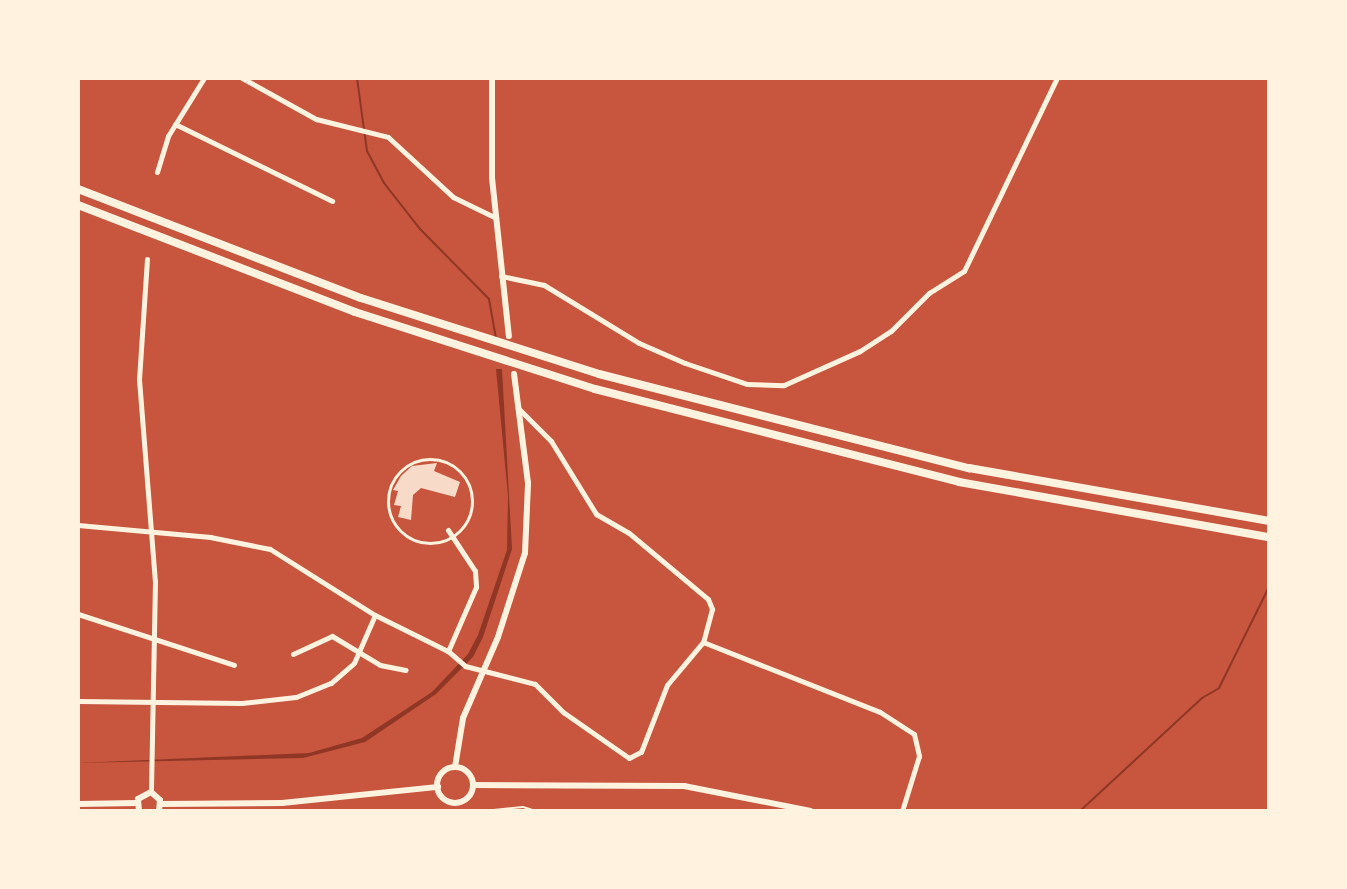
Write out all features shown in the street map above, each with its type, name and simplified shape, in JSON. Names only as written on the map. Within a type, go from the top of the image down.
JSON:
[{"type":"highway","points":[[78,189],[249,257],[476,337],[531,353],[969,468],[1269,521]]},
{"type":"highway","points":[[78,205],[243,271],[532,369],[959,482],[1269,537]]},
{"type":"street","points":[[157,172],[175,124],[204,78]]},
{"type":"street","points":[[242,78],[316,119],[388,137],[453,197],[496,218]]},
{"type":"street","points":[[492,78],[496,218],[509,336]]},
{"type":"street","points":[[500,276],[544,285],[663,355],[727,379],[784,385],[860,351],[891,331],[929,293],[964,271],[1057,78]]},
{"type":"street","points":[[175,124],[332,201]]},
{"type":"street","points":[[78,804],[138,807],[151,792],[156,639],[139,379],[147,259]]},
{"type":"street","points":[[455,767],[463,718],[525,553],[528,483],[514,374]]},
{"type":"street","points":[[78,525],[210,537],[270,549],[375,615],[451,653],[465,666],[482,674],[535,684],[563,712],[624,756],[634,758],[667,685],[703,642],[712,604],[629,533],[596,514],[551,441],[518,407]]},
{"type":"street","points":[[439,460],[466,478],[472,510],[453,536],[421,542],[395,523],[389,492],[408,465],[439,460]]},
{"type":"street","points":[[448,530],[475,571],[476,587],[451,653]]},
{"type":"street","points":[[78,614],[234,665]]},
{"type":"street","points":[[78,701],[242,703],[296,697],[331,683],[361,654],[375,615]]},
{"type":"street","points":[[293,654],[332,636],[380,665],[406,670]]},
{"type":"street","points":[[703,642],[880,712],[914,734],[919,756],[902,811]]},
{"type":"street","points":[[455,767],[470,774],[473,785],[470,796],[455,807],[442,797],[438,787],[444,771],[455,767]]},
{"type":"street","points":[[473,785],[684,786],[811,811]]},
{"type":"street","points":[[151,792],[160,807],[282,803],[438,787]]},
{"type":"lane","points":[[484,811],[523,807],[536,811]]},
{"type":"shaded area","points":[[496,369],[502,369],[512,549],[483,637],[473,657],[436,694],[365,742],[303,758],[78,763],[309,753],[362,738],[432,692],[468,654],[478,635],[507,550],[508,496]]},
{"type":"building","points":[[437,463],[434,471],[460,482],[455,497],[421,488],[413,495],[411,520],[398,517],[401,506],[394,505],[398,491],[393,490],[401,476],[412,466]]},
{"type":"waterway","points":[[357,78],[367,151],[384,183],[420,229],[489,299],[496,338]]},
{"type":"waterway","points":[[1080,811],[1202,698],[1219,688],[1269,587]]}]
